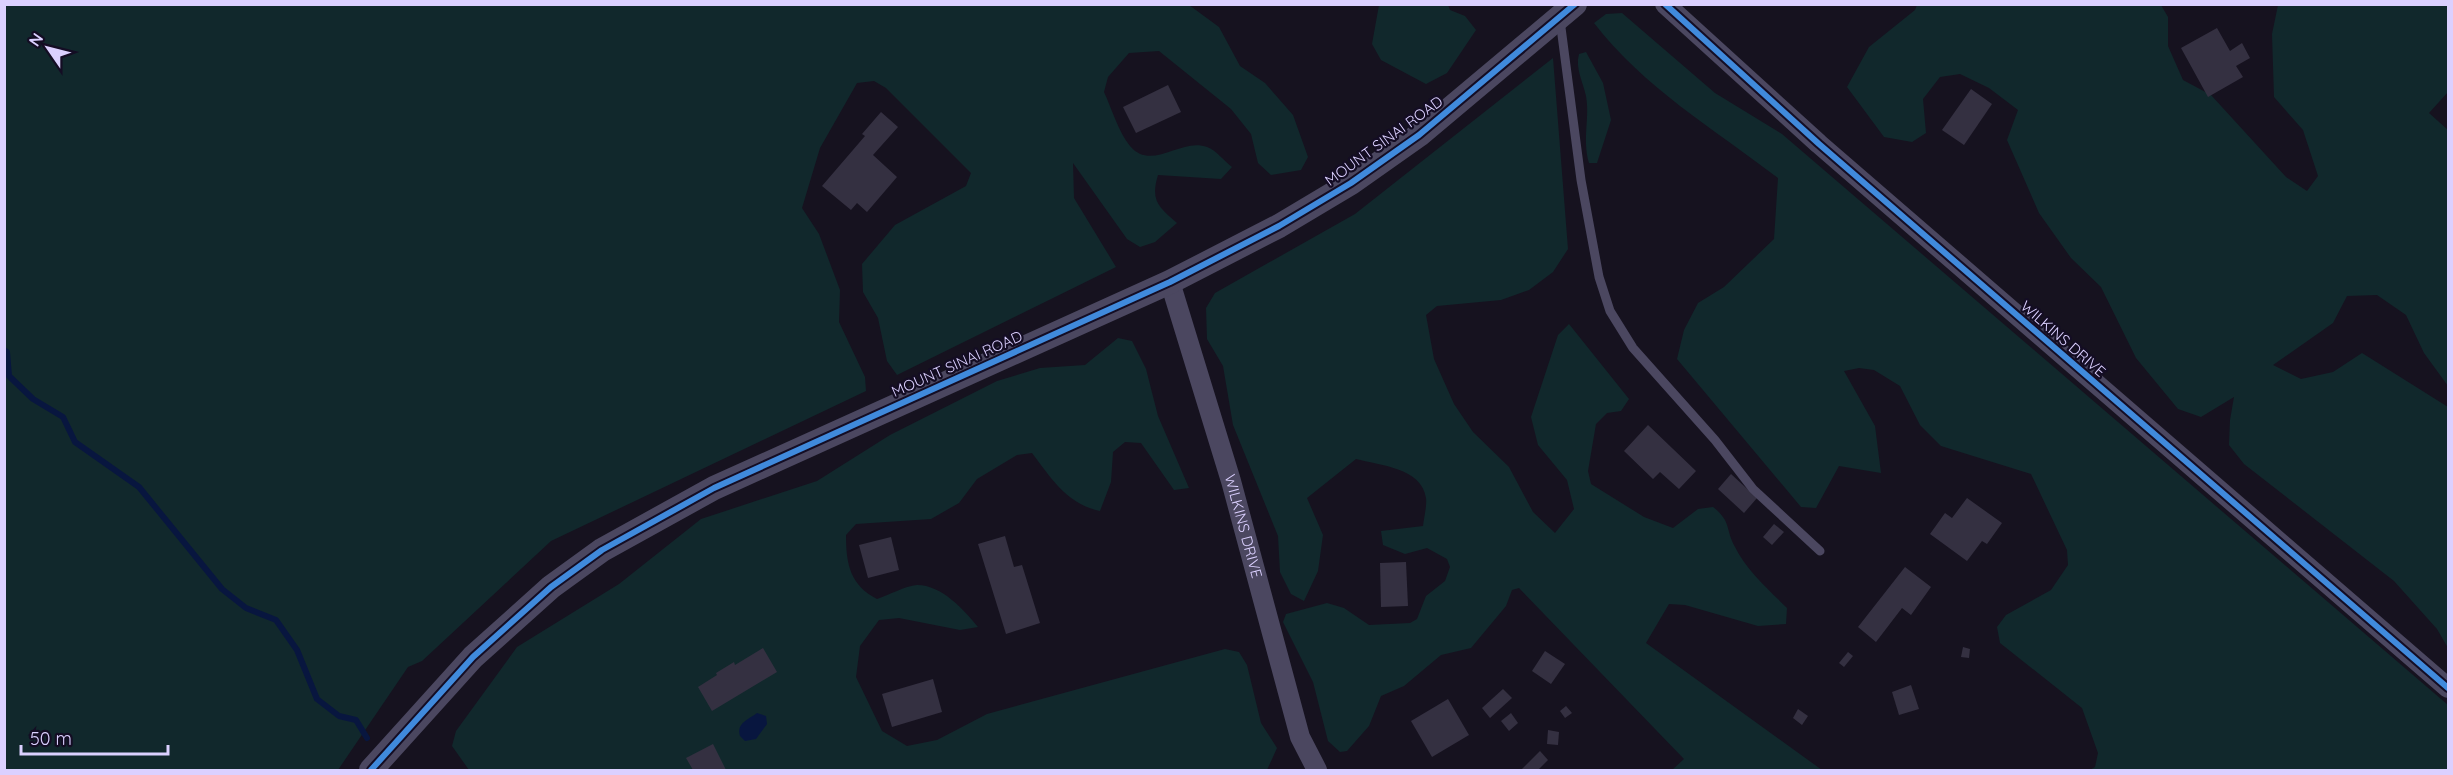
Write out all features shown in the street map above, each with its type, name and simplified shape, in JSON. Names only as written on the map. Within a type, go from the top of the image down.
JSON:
[{"type":"street","name":"WILKINS DRIVE","points":[[1665,4],[1820,144],[2448,687]]},
{"type":"street","name":"MOUNT SINAI ROAD","points":[[371,771],[473,657],[551,587],[602,550],[714,488],[1170,282],[1279,226],[1351,183],[1419,135],[1567,11]]},
{"type":"street","name":"WILKINS DRIVE","points":[[1170,282],[1231,481],[1300,737],[1317,771]]},
{"type":"lane","points":[[1567,11],[1583,190],[1599,277],[1610,311],[1633,348],[1715,440],[1754,489],[1820,551]]},
{"type":"green space","points":[[5,4],[1189,5],[1219,27],[1240,66],[1265,83],[1293,115],[1308,157],[1301,170],[1271,175],[1258,163],[1251,134],[1231,109],[1159,51],[1129,53],[1108,77],[1104,92],[1130,146],[1148,156],[1187,146],[1207,147],[1232,167],[1221,179],[1158,175],[1155,191],[1158,203],[1177,223],[1155,242],[1140,247],[1127,239],[1073,163],[1074,198],[1116,267],[897,375],[887,361],[878,318],[863,292],[862,264],[895,225],[966,186],[971,173],[886,88],[874,81],[857,83],[820,148],[802,208],[819,234],[840,290],[839,322],[865,377],[866,391],[551,541],[422,661],[408,667],[338,770],[5,770]]},
{"type":"green space","points":[[1379,5],[1448,5],[1450,10],[1465,16],[1476,30],[1447,73],[1426,84],[1381,60],[1372,44]]},
{"type":"green space","points":[[1917,5],[2161,5],[2168,17],[2168,46],[2183,80],[2211,95],[2286,177],[2307,191],[2318,176],[2303,130],[2274,97],[2272,34],[2278,5],[2448,5],[2448,92],[2429,113],[2448,130],[2448,386],[2424,353],[2406,315],[2377,295],[2347,296],[2333,323],[2273,365],[2301,379],[2333,372],[2362,353],[2448,407],[2448,648],[2437,629],[2394,581],[2244,464],[2229,445],[2234,397],[2201,417],[2178,409],[2136,358],[2101,287],[2071,258],[2039,213],[2007,140],[2018,110],[1989,88],[1960,74],[1940,77],[1923,99],[1926,133],[1912,142],[1884,137],[1847,87],[1869,47],[1915,10]]},
{"type":"green space","points":[[1622,13],[1715,93],[1782,134],[2448,705],[2448,770],[2090,770],[2095,767],[2098,753],[2082,708],[2000,643],[1997,627],[2006,615],[2051,590],[2068,565],[2067,550],[2031,474],[1941,446],[1920,425],[1900,386],[1874,370],[1859,368],[1844,371],[1875,426],[1881,473],[1839,466],[1816,508],[1801,507],[1677,359],[1684,330],[1698,303],[1724,287],[1774,239],[1778,178],[1657,87],[1613,46],[1594,23],[1606,14]]},
{"type":"green space","points":[[1586,52],[1603,83],[1611,120],[1597,163],[1589,163],[1587,154],[1587,104],[1578,64],[1579,54]]},
{"type":"green space","points":[[1553,58],[1568,249],[1553,272],[1529,290],[1501,300],[1437,306],[1426,315],[1434,359],[1454,404],[1473,432],[1509,467],[1533,512],[1555,533],[1574,509],[1567,480],[1538,445],[1531,417],[1558,335],[1569,324],[1629,399],[1621,411],[1607,413],[1596,424],[1588,471],[1591,484],[1644,517],[1673,528],[1698,509],[1713,507],[1726,522],[1740,556],[1758,579],[1787,608],[1786,624],[1758,626],[1685,605],[1669,604],[1646,643],[1822,770],[1672,770],[1684,759],[1519,588],[1512,590],[1506,606],[1471,648],[1441,655],[1404,686],[1381,696],[1369,726],[1347,751],[1340,752],[1328,741],[1313,682],[1283,622],[1286,614],[1327,603],[1344,608],[1369,625],[1410,623],[1417,619],[1426,596],[1445,581],[1450,567],[1447,559],[1427,548],[1405,554],[1383,545],[1381,531],[1423,526],[1426,498],[1423,488],[1408,474],[1387,466],[1356,459],[1307,498],[1323,535],[1318,571],[1304,601],[1291,594],[1280,572],[1278,536],[1233,425],[1223,366],[1207,339],[1206,308],[1215,293],[1355,214]]},
{"type":"green space","points":[[1118,338],[1132,341],[1146,369],[1158,416],[1189,488],[1174,490],[1141,443],[1125,442],[1113,452],[1111,482],[1100,511],[1088,508],[1069,496],[1032,453],[1017,455],[977,479],[959,503],[931,519],[856,524],[846,535],[847,555],[851,573],[868,593],[877,599],[912,586],[926,586],[952,600],[978,627],[960,630],[899,618],[879,620],[860,646],[856,677],[882,731],[907,746],[937,740],[987,714],[1225,649],[1239,652],[1247,665],[1261,723],[1277,748],[1267,770],[469,770],[452,746],[456,731],[517,647],[619,584],[701,519],[817,481],[890,435],[997,381],[1040,368],[1085,365]]},
{"type":"water","points":[[757,713],[766,716],[767,724],[756,739],[745,741],[739,732],[741,725]]},
{"type":"building","points":[[2217,28],[2230,51],[2242,43],[2250,58],[2236,66],[2243,77],[2208,97],[2181,48]]},
{"type":"building","points":[[1168,85],[1181,112],[1136,133],[1123,107]]},
{"type":"building","points":[[1971,89],[1992,104],[1964,145],[1942,130]]},
{"type":"building","points":[[881,112],[898,127],[873,155],[897,177],[867,212],[857,203],[851,210],[822,186],[865,136],[862,134]]},
{"type":"building","points":[[1648,425],[1696,471],[1679,489],[1660,472],[1653,479],[1624,451]]},
{"type":"building","points":[[1731,474],[1757,498],[1744,513],[1718,489]]},
{"type":"building","points":[[1967,498],[2002,523],[1987,544],[1982,541],[1967,561],[1930,534],[1945,513],[1952,518]]},
{"type":"building","points":[[1774,524],[1784,532],[1772,545],[1763,537]]},
{"type":"building","points":[[1005,536],[1014,567],[1022,565],[1040,623],[1006,634],[978,544]]},
{"type":"building","points":[[891,537],[899,570],[868,578],[859,545]]},
{"type":"building","points":[[1406,562],[1408,606],[1381,607],[1380,563]]},
{"type":"building","points":[[1905,567],[1931,587],[1911,615],[1902,608],[1876,642],[1858,627]]},
{"type":"building","points":[[1963,647],[1970,649],[1969,658],[1961,657]]},
{"type":"building","points":[[763,648],[777,672],[712,711],[698,687],[734,662],[735,665]]},
{"type":"building","points":[[1545,651],[1565,664],[1551,684],[1532,671]]},
{"type":"building","points":[[1848,652],[1853,656],[1844,667],[1839,663]]},
{"type":"building","points":[[933,679],[942,712],[892,727],[882,694]]},
{"type":"building","points":[[1911,685],[1919,709],[1899,715],[1892,692]]},
{"type":"building","points":[[1503,689],[1512,698],[1490,718],[1482,708]]},
{"type":"building","points":[[1448,699],[1469,735],[1432,757],[1411,721]]},
{"type":"building","points":[[1566,706],[1572,713],[1565,718],[1560,711]]},
{"type":"building","points":[[1798,709],[1808,716],[1802,725],[1793,718]]},
{"type":"building","points":[[1511,713],[1518,723],[1509,731],[1501,721]]},
{"type":"building","points":[[1548,730],[1559,732],[1558,745],[1547,744]]},
{"type":"building","points":[[713,744],[726,770],[693,770],[686,758]]},
{"type":"building","points":[[1540,751],[1548,760],[1538,770],[1521,770]]},
{"type":"waterway","points":[[4,350],[7,352],[9,376],[33,399],[63,417],[75,442],[139,487],[222,589],[246,608],[276,620],[297,650],[317,699],[339,716],[356,720],[367,738]]},
{"type":"cycle path","points":[[371,770],[473,657],[551,587],[602,550],[714,488],[1170,282],[1279,226],[1351,183],[1419,135],[1575,4]]},
{"type":"cycle path","points":[[1665,4],[1819,144],[2448,688]]}]
